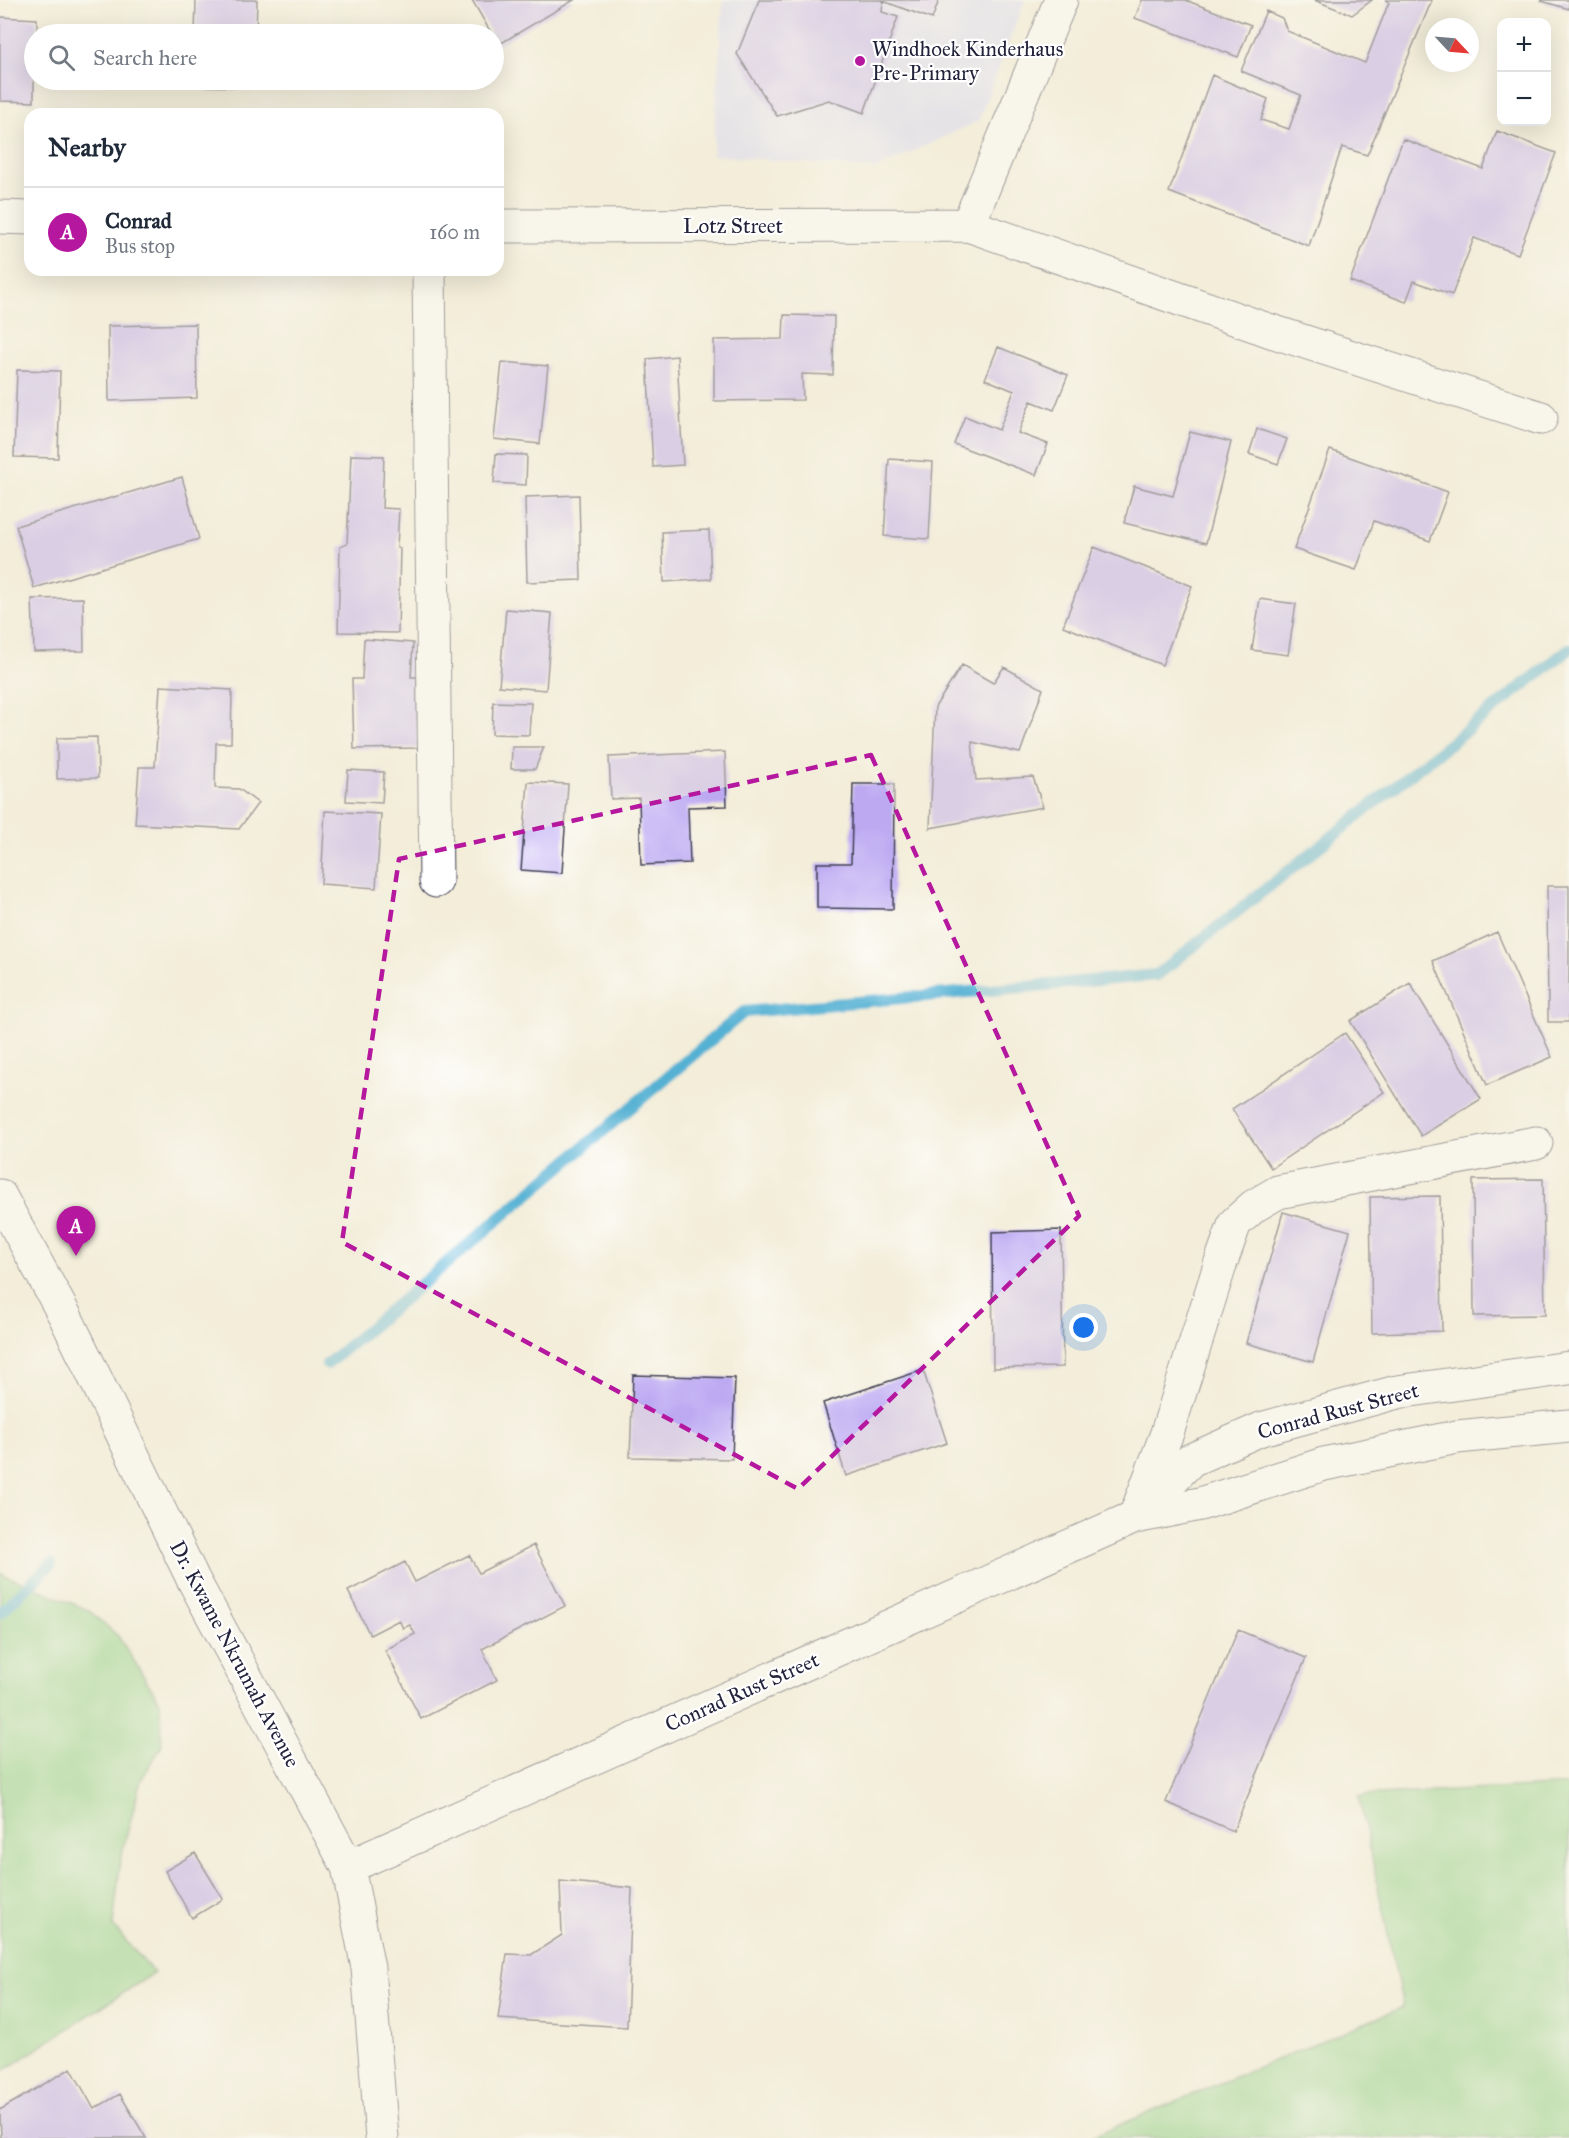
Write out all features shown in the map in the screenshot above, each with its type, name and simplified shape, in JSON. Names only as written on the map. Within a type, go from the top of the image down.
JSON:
[{"type":"street","points":[[968,225],[1061,0]]},
{"type":"street","points":[[0,217],[24,218]]},
{"type":"street","name":"Lotz Street","points":[[504,226],[968,225],[1268,330],[1541,418]]},
{"type":"street","points":[[429,276],[435,881]]},
{"type":"street","points":[[1135,1517],[1167,1433],[1235,1223],[1254,1206],[1278,1192],[1536,1143]]},
{"type":"street","name":"Dr. Kwame Nkrumah Avenue","points":[[0,1196],[65,1316],[193,1579],[348,1866],[368,1968],[382,2138]]},
{"type":"street","name":"Conrad Rust Street","points":[[1135,1517],[1191,1460],[1261,1430],[1397,1392],[1569,1368]]},
{"type":"street","name":"Conrad Rust Street","points":[[348,1866],[1135,1517],[1200,1504],[1324,1464],[1457,1437],[1569,1426]]},
{"type":"highlighted area","points":[[871,755],[1079,1216],[798,1489],[342,1242],[399,859]]},
{"type":"shaded area","name":"Windhoek Kinderhaus Pre-Primary","points":[[723,0],[1025,0],[978,121],[876,169],[713,155]]},
{"type":"green space","points":[[0,1573],[88,1610],[118,1636],[160,1702],[162,1746],[141,1780],[121,1857],[113,1926],[154,1973],[0,2073]]},
{"type":"green space","points":[[1569,1785],[1569,2138],[1088,2138],[1403,2007],[1359,1796]]},
{"type":"building","points":[[196,0],[257,0],[256,24],[195,24]]},
{"type":"building","points":[[472,0],[574,0],[504,41],[504,24],[486,24]]},
{"type":"building","points":[[759,0],[939,0],[932,19],[883,1],[882,12],[898,17],[864,113],[829,100],[777,116],[737,54]]},
{"type":"building","points":[[1142,0],[1185,0],[1251,25],[1238,57],[1135,18]]},
{"type":"building","points":[[1314,0],[1372,0],[1352,15]]},
{"type":"building","points":[[1385,0],[1432,0],[1367,155],[1342,147],[1309,246],[1169,192],[1212,75],[1268,99],[1261,120],[1289,129],[1301,95],[1241,71],[1266,11],[1282,18],[1287,31],[1365,63],[1389,2]]},
{"type":"building","points":[[1569,0],[1569,9],[1541,1]]},
{"type":"building","points":[[0,17],[37,19],[37,24],[24,24],[24,90],[34,90],[34,102],[0,101]]},
{"type":"building","points":[[1497,131],[1556,153],[1518,254],[1474,238],[1452,295],[1414,281],[1406,302],[1350,281],[1403,139],[1483,169]]},
{"type":"building","points":[[784,315],[834,316],[833,375],[802,374],[803,400],[714,401],[714,340],[783,339]]},
{"type":"building","points":[[196,324],[197,398],[109,401],[108,326]]},
{"type":"building","points":[[998,347],[1068,375],[1054,410],[1031,401],[1018,433],[1048,444],[1036,475],[954,444],[965,416],[999,430],[1014,391],[985,379]]},
{"type":"building","points":[[677,356],[683,465],[653,467],[647,359]]},
{"type":"building","points":[[502,362],[548,366],[540,444],[494,439]]},
{"type":"building","points":[[17,370],[60,371],[58,458],[14,457]]},
{"type":"building","points":[[1257,429],[1287,439],[1278,464],[1249,454]]},
{"type":"building","points":[[1190,432],[1231,442],[1206,543],[1124,523],[1134,486],[1173,496]]},
{"type":"building","points":[[1330,450],[1448,492],[1430,541],[1374,521],[1356,570],[1294,549]]},
{"type":"building","points":[[496,454],[527,455],[526,485],[494,483]]},
{"type":"building","points":[[351,455],[384,456],[382,508],[399,509],[398,633],[338,632],[340,547],[347,544]]},
{"type":"building","points":[[889,459],[933,462],[929,539],[884,536]]},
{"type":"building","points":[[182,477],[199,539],[34,588],[16,526]]},
{"type":"building","points":[[579,495],[581,580],[527,582],[525,497]]},
{"type":"building","points":[[709,530],[711,579],[664,582],[662,532]]},
{"type":"building","points":[[1094,547],[1192,586],[1162,665],[1063,626]]},
{"type":"building","points":[[83,598],[84,651],[34,652],[32,599]]},
{"type":"building","points":[[1260,599],[1296,604],[1288,655],[1252,650]]},
{"type":"building","points":[[506,609],[552,613],[546,690],[499,686]]},
{"type":"building","points":[[364,639],[413,643],[411,677],[417,677],[418,748],[354,749],[352,679],[362,679]]},
{"type":"building","points":[[962,665],[993,683],[1004,667],[1043,689],[1020,753],[972,742],[976,780],[1033,777],[1043,807],[930,828],[935,707]]},
{"type":"building","points":[[160,686],[232,690],[231,743],[216,743],[215,788],[239,789],[258,803],[239,829],[135,824],[139,767],[155,767]]},
{"type":"building","points":[[493,702],[531,703],[529,735],[492,734]]},
{"type":"building","points":[[97,737],[98,778],[57,779],[57,738]]},
{"type":"building","points":[[512,747],[544,747],[535,769],[511,769]]},
{"type":"building","points":[[725,752],[727,806],[688,807],[690,863],[641,865],[639,798],[611,799],[609,757]]},
{"type":"building","points":[[348,770],[384,772],[382,803],[346,801]]},
{"type":"building","points":[[528,782],[568,784],[562,873],[521,870]]},
{"type":"building","points":[[853,784],[894,784],[893,909],[817,908],[817,863],[851,863]]},
{"type":"building","points":[[325,811],[381,814],[376,888],[321,884]]},
{"type":"building","points":[[1547,886],[1569,886],[1569,1022],[1548,1022]]},
{"type":"building","points":[[1497,932],[1552,1057],[1487,1085],[1433,961]]},
{"type":"building","points":[[1410,983],[1481,1099],[1421,1136],[1350,1021]]},
{"type":"building","points":[[1345,1033],[1384,1092],[1271,1168],[1232,1109]]},
{"type":"building","points":[[1543,1179],[1545,1315],[1474,1316],[1473,1180]]},
{"type":"building","points":[[1440,1196],[1442,1331],[1372,1333],[1370,1197]]},
{"type":"building","points":[[1283,1212],[1350,1231],[1313,1362],[1246,1343]]},
{"type":"building","points":[[1061,1230],[1063,1367],[993,1368],[992,1232]]},
{"type":"building","points":[[923,1370],[947,1443],[846,1476],[823,1403]]},
{"type":"building","points":[[633,1375],[735,1378],[732,1459],[630,1457]]},
{"type":"building","points":[[534,1545],[565,1606],[482,1649],[497,1680],[421,1719],[385,1650],[415,1634],[410,1625],[403,1628],[399,1620],[370,1635],[348,1591],[405,1562],[415,1582],[469,1555],[479,1573]]},
{"type":"building","points":[[1238,1630],[1306,1658],[1233,1831],[1166,1802]]},
{"type":"building","points":[[195,1853],[223,1899],[192,1918],[165,1871]]},
{"type":"building","points":[[560,1881],[632,1888],[627,2027],[498,2019],[507,1954],[531,1955],[562,1935]]},
{"type":"building","points":[[71,2068],[94,2109],[120,2094],[146,2138],[1,2138],[0,2110]]},
{"type":"waterway","points":[[327,1364],[744,1012],[1157,975],[1569,649]]},
{"type":"waterway","points":[[0,1613],[51,1564]]},
{"type":"place","name":"Windhoek Kinderhaus Pre-Primary","points":[[860,61]]},
{"type":"place","name":"Conrad","points":[[76,1256]]}]
